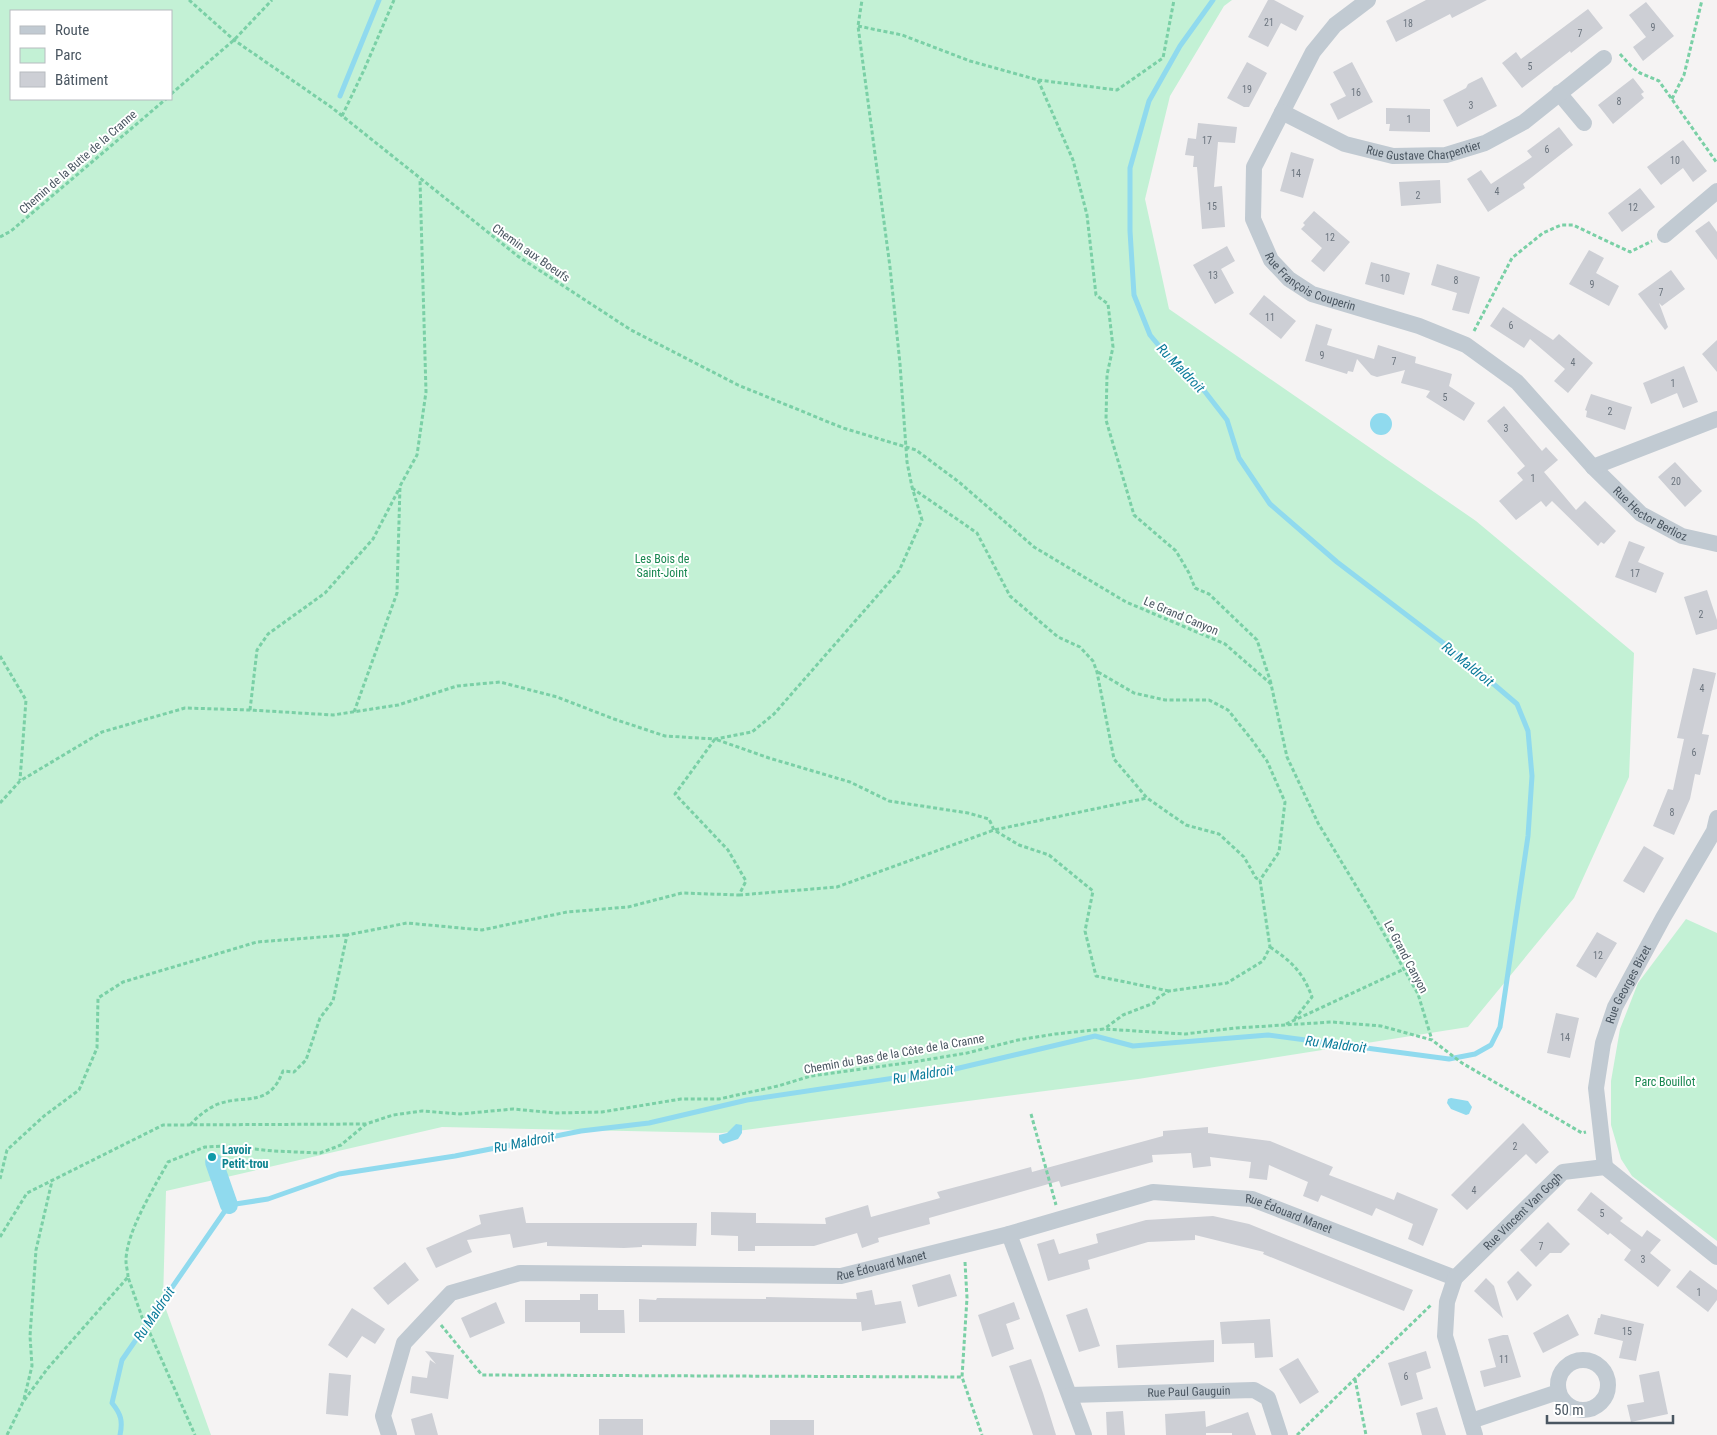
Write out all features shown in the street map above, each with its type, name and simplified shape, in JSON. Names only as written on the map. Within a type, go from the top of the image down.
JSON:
[{"type":"street","name":"Rue François Couperin","points":[[1368,0],[1335,25],[1313,52],[1254,167],[1253,220],[1271,260],[1289,279],[1312,294],[1420,326],[1466,345],[1518,382],[1593,467]]},
{"type":"street","name":"Rue Gustave Charpentier","points":[[1282,112],[1345,144],[1393,156],[1446,154],[1485,143],[1524,122],[1604,58]]},
{"type":"street","points":[[1559,93],[1584,123]]},
{"type":"street","points":[[1665,235],[1717,191]]},
{"type":"street","points":[[1593,467],[1717,419]]},
{"type":"street","name":"Rue Hector Berlioz","points":[[1593,467],[1641,514],[1682,536],[1717,544]]},
{"type":"street","name":"Rue Georges Bizet","points":[[1605,1166],[1596,1088],[1604,1043],[1615,1007],[1663,918],[1714,831],[1717,818]]},
{"type":"street","points":[[1605,1166],[1717,1256]]},
{"type":"street","name":"Rue Vincent Van Gogh","points":[[1558,1392],[1473,1428],[1445,1336],[1447,1302],[1455,1278],[1562,1172],[1605,1166]]},
{"type":"street","name":"Rue Édouard Manet","points":[[389,1435],[383,1416],[404,1343],[451,1293],[520,1273],[841,1276],[1010,1234],[1153,1192],[1252,1199],[1455,1278]]},
{"type":"street","points":[[1010,1234],[1084,1435]]},
{"type":"street","name":"Rue Paul Gauguin","points":[[1070,1395],[1254,1390],[1268,1398],[1280,1435]]},
{"type":"path","name":"Chemin aux Boeufs","points":[[188,0],[234,40],[342,116],[519,257],[631,330],[738,386],[843,428],[906,448]]},
{"type":"path","points":[[172,93],[234,40],[272,0]]},
{"type":"path","points":[[342,116],[394,0]]},
{"type":"path","points":[[0,804],[20,781],[102,732],[185,708],[333,715],[398,706],[457,686],[500,682],[557,697],[665,736],[715,739],[752,732],[774,714],[899,571],[922,520],[912,488],[907,462],[890,267],[858,26],[862,0]]},
{"type":"path","points":[[858,26],[902,35],[970,61],[1038,80],[1117,90],[1163,58],[1174,0]]},
{"type":"path","points":[[1672,99],[1684,75],[1702,0]]},
{"type":"path","points":[[1604,58],[1618,52],[1640,73],[1659,81],[1717,163]]},
{"type":"path","points":[[1038,80],[1073,160],[1087,215],[1096,295],[1108,304],[1113,348],[1107,374],[1106,420],[1134,515],[1176,551],[1189,573],[1195,588],[1209,594],[1257,640],[1271,684]]},
{"type":"path","name":"Chemin de la Butte de la Cranne","points":[[0,237],[12,231],[165,100]]},
{"type":"path","points":[[250,710],[257,650],[268,634],[326,593],[373,539],[417,455],[426,392],[420,180]]},
{"type":"path","points":[[1466,345],[1512,258],[1543,232],[1561,226],[1573,225],[1630,252],[1665,235]]},
{"type":"path","name":"Le Grand Canyon","points":[[906,448],[916,450],[959,482],[1034,547],[1126,602],[1226,644],[1271,684],[1287,757],[1318,823],[1418,994],[1432,1040]]},
{"type":"path","points":[[353,712],[398,593],[400,486]]},
{"type":"path","points":[[912,488],[977,533],[1010,596],[1058,637],[1080,647],[1093,661],[1097,672],[1114,758],[1147,798],[1186,825],[1219,834],[1244,857],[1256,878],[1260,880]]},
{"type":"path","points":[[0,656],[26,700],[20,781]]},
{"type":"path","points":[[715,739],[769,758],[850,782],[889,801],[968,813],[989,819],[994,830],[1019,845],[1049,855],[1093,891],[1085,930],[1096,976],[1169,991],[1227,983],[1263,961],[1270,947],[1260,880],[1279,852],[1284,802],[1267,761],[1228,710],[1209,700],[1165,700],[1134,694],[1097,672]]},
{"type":"path","points":[[715,739],[675,794],[728,850],[746,881],[739,895]]},
{"type":"path","points":[[0,1179],[7,1150],[44,1116],[79,1090],[97,1048],[98,998],[123,982],[257,942],[347,935],[407,923],[482,930],[567,912],[628,907],[682,893],[739,895],[837,887],[994,830],[1147,798]]},
{"type":"path","points":[[190,1125],[200,1114],[219,1104],[264,1097],[279,1081],[283,1071],[294,1072],[306,1060],[320,1018],[333,1001],[347,935]]},
{"type":"path","points":[[1270,947],[1289,960],[1306,981],[1312,996],[1293,1021]]},
{"type":"path","points":[[1283,1026],[1404,969]]},
{"type":"path","points":[[1104,1029],[1123,1015],[1154,1003],[1156,999],[1169,991]]},
{"type":"path","name":"Chemin du Bas de la Côte de la Cranne","points":[[195,1435],[150,1331],[143,1320],[128,1277],[126,1260],[132,1233],[168,1162],[205,1147],[226,1146],[320,1153],[341,1145],[366,1124],[393,1115],[422,1111],[460,1114],[513,1110],[556,1113],[602,1112],[682,1099],[719,1098],[778,1086],[811,1076],[967,1053],[1027,1038],[1104,1029],[1185,1034],[1236,1028],[1332,1022],[1381,1026],[1432,1040]]},
{"type":"path","points":[[1432,1040],[1462,1063],[1582,1133],[1600,1126]]},
{"type":"path","points":[[1031,1114],[1059,1219]]},
{"type":"path","points":[[0,1237],[27,1193],[163,1125],[366,1124]]},
{"type":"path","points":[[8,1435],[23,1402],[32,1366],[30,1336],[36,1250],[52,1181]]},
{"type":"path","points":[[964,1245],[968,1298],[962,1377],[982,1435]]},
{"type":"path","points":[[23,1402],[48,1368],[128,1277]]},
{"type":"path","points":[[1297,1435],[1430,1305],[1436,1301],[1447,1302]]},
{"type":"path","points":[[432,1313],[482,1374],[962,1377]]},
{"type":"path","points":[[1355,1379],[1366,1435]]},
{"type":"green space","name":"Les Bois de Saint-Joint","points":[[0,0],[1232,0],[1224,6],[1170,96],[1145,199],[1169,309],[1476,521],[1634,653],[1629,777],[1574,898],[1468,1027],[1138,1079],[722,1133],[442,1127],[166,1191],[163,1301],[211,1435],[0,1435]]},
{"type":"green space","name":"Parc Bouillot","points":[[1686,919],[1717,933],[1717,1241],[1632,1176],[1621,1159],[1611,1125],[1611,1081],[1620,1029],[1638,983]]},
{"type":"water","points":[[1381,413],[1389,416],[1392,424],[1389,432],[1381,435],[1373,432],[1370,424],[1373,416]]},
{"type":"water","points":[[1448,1099],[1468,1101],[1472,1107],[1469,1114],[1466,1115],[1451,1109],[1447,1103]]},
{"type":"water","points":[[736,1124],[742,1125],[742,1133],[738,1139],[723,1144],[719,1140],[719,1135],[727,1133]]},
{"type":"building","points":[[1268,0],[1274,0],[1304,16],[1296,31],[1281,23],[1268,47],[1248,37]]},
{"type":"building","points":[[1426,0],[1487,0],[1452,18],[1450,14],[1396,42],[1386,21]]},
{"type":"building","points":[[1646,2],[1674,36],[1643,61],[1633,47],[1646,37],[1629,15]]},
{"type":"building","points":[[1588,9],[1603,28],[1522,88],[1502,63],[1516,52],[1521,59]]},
{"type":"building","points":[[1247,62],[1267,73],[1249,107],[1244,107],[1227,98]]},
{"type":"building","points":[[1352,62],[1373,102],[1338,120],[1330,104],[1346,96],[1333,72]]},
{"type":"building","points":[[1482,77],[1497,106],[1457,127],[1443,100]]},
{"type":"building","points":[[1633,78],[1644,92],[1641,94],[1644,98],[1613,124],[1598,105]]},
{"type":"building","points":[[1386,108],[1430,109],[1430,132],[1389,131],[1390,124],[1386,124]]},
{"type":"building","points":[[1198,123],[1237,127],[1235,143],[1218,142],[1214,187],[1222,186],[1225,227],[1202,229],[1197,167],[1193,167],[1194,156],[1185,155],[1188,138],[1196,139]]},
{"type":"building","points":[[1559,127],[1573,145],[1523,184],[1525,188],[1488,212],[1467,179],[1481,170],[1491,184],[1532,157],[1527,151]]},
{"type":"building","points":[[1683,140],[1707,171],[1693,182],[1683,168],[1661,185],[1647,167]]},
{"type":"building","points":[[1291,152],[1314,159],[1303,198],[1280,191]]},
{"type":"building","points":[[1440,180],[1441,203],[1401,206],[1399,182]]},
{"type":"building","points":[[1640,188],[1655,207],[1622,232],[1608,213]]},
{"type":"building","points":[[1314,211],[1350,242],[1324,272],[1311,261],[1322,248],[1301,229],[1305,225],[1303,223]]},
{"type":"building","points":[[1709,221],[1717,232],[1717,260],[1695,231]]},
{"type":"building","points":[[1227,246],[1235,261],[1221,269],[1234,293],[1215,304],[1193,265]]},
{"type":"building","points":[[1589,250],[1604,258],[1596,273],[1619,286],[1609,306],[1569,284]]},
{"type":"building","points":[[1371,262],[1410,273],[1404,295],[1365,284]]},
{"type":"building","points":[[1437,264],[1480,277],[1469,314],[1452,310],[1457,293],[1431,285]]},
{"type":"building","points":[[1671,270],[1685,289],[1662,306],[1659,303],[1668,327],[1665,330],[1638,294]]},
{"type":"building","points":[[1264,295],[1296,321],[1281,339],[1249,314]]},
{"type":"building","points":[[1503,307],[1553,340],[1559,334],[1593,363],[1568,393],[1554,381],[1565,369],[1530,339],[1524,348],[1490,326]]},
{"type":"building","points":[[1316,324],[1332,329],[1327,345],[1374,359],[1378,345],[1416,357],[1415,363],[1452,374],[1449,386],[1475,403],[1464,421],[1426,397],[1430,391],[1401,383],[1405,370],[1377,377],[1371,375],[1357,359],[1353,372],[1348,371],[1347,374],[1305,361]]},
{"type":"building","points":[[1717,340],[1717,372],[1702,354]]},
{"type":"building","points":[[1684,366],[1698,402],[1683,408],[1677,393],[1651,404],[1643,383]]},
{"type":"building","points":[[1591,394],[1632,407],[1625,430],[1586,417],[1587,411],[1585,410]]},
{"type":"building","points":[[1504,406],[1542,451],[1546,447],[1558,460],[1544,472],[1576,510],[1585,501],[1616,531],[1604,544],[1601,542],[1598,546],[1552,501],[1546,507],[1541,501],[1516,520],[1499,501],[1523,480],[1517,473],[1525,466],[1487,421]]},
{"type":"building","points":[[1675,462],[1702,491],[1685,507],[1658,477]]},
{"type":"building","points":[[1629,541],[1645,547],[1638,562],[1664,573],[1656,593],[1615,577]]},
{"type":"building","points":[[1707,590],[1717,620],[1717,629],[1696,635],[1684,597]]},
{"type":"building","points":[[1693,668],[1716,673],[1702,734],[1709,735],[1700,775],[1695,774],[1690,799],[1674,835],[1653,826],[1668,789],[1673,790],[1684,739],[1677,738]]},
{"type":"building","points":[[1644,846],[1664,858],[1644,893],[1623,881]]},
{"type":"building","points":[[1597,932],[1617,943],[1596,978],[1576,966]]},
{"type":"building","points":[[1556,1013],[1579,1018],[1570,1058],[1547,1053]]},
{"type":"building","points":[[1523,1123],[1549,1152],[1536,1164],[1526,1154],[1467,1210],[1451,1195]]},
{"type":"building","points":[[1208,1127],[1208,1133],[1270,1141],[1333,1167],[1329,1175],[1394,1200],[1397,1192],[1438,1209],[1423,1246],[1408,1239],[1413,1224],[1376,1208],[1372,1216],[1321,1195],[1318,1202],[1303,1196],[1308,1182],[1269,1165],[1267,1180],[1249,1178],[1251,1162],[1210,1157],[1211,1166],[1193,1168],[1191,1153],[1152,1155],[1153,1162],[1061,1187],[1059,1181],[929,1218],[930,1224],[878,1238],[879,1242],[862,1248],[857,1233],[814,1246],[755,1246],[755,1251],[738,1251],[738,1236],[711,1235],[711,1212],[756,1213],[756,1223],[826,1224],[825,1218],[868,1205],[871,1217],[940,1198],[937,1192],[1031,1167],[1032,1172],[1163,1136],[1163,1131]]},
{"type":"building","points":[[1591,1192],[1623,1218],[1620,1221],[1642,1237],[1647,1230],[1661,1240],[1650,1253],[1671,1270],[1658,1287],[1624,1260],[1631,1250],[1610,1233],[1608,1235],[1577,1210]]},
{"type":"building","points":[[523,1207],[526,1223],[697,1223],[696,1246],[642,1245],[642,1247],[624,1248],[547,1246],[547,1242],[513,1248],[510,1234],[467,1240],[472,1252],[436,1268],[426,1248],[481,1224],[479,1215]]},
{"type":"building","points":[[1213,1216],[1249,1224],[1413,1290],[1404,1311],[1263,1254],[1264,1252],[1195,1235],[1195,1240],[1148,1242],[1088,1260],[1090,1269],[1048,1281],[1037,1244],[1054,1239],[1059,1254],[1098,1243],[1096,1234],[1146,1220]]},
{"type":"building","points":[[1548,1222],[1570,1244],[1561,1253],[1550,1253],[1536,1267],[1520,1250]]},
{"type":"building","points":[[405,1262],[419,1280],[388,1305],[373,1288]]},
{"type":"building","points":[[1690,1270],[1717,1290],[1717,1300],[1708,1312],[1676,1287]]},
{"type":"building","points":[[1518,1271],[1532,1285],[1517,1301],[1507,1282]]},
{"type":"building","points":[[950,1274],[957,1296],[918,1307],[912,1285]]},
{"type":"building","points":[[1486,1278],[1494,1286],[1503,1318],[1474,1291]]},
{"type":"building","points":[[872,1290],[875,1305],[901,1301],[906,1323],[862,1331],[861,1322],[639,1322],[639,1299],[766,1299],[766,1297],[857,1299],[856,1293]]},
{"type":"building","points":[[580,1294],[598,1294],[598,1310],[624,1310],[625,1333],[580,1333],[580,1322],[525,1322],[525,1300],[580,1300]]},
{"type":"building","points":[[496,1302],[505,1323],[470,1338],[461,1318]]},
{"type":"building","points":[[1014,1302],[1020,1319],[1006,1324],[1014,1349],[992,1357],[978,1315]]},
{"type":"building","points":[[352,1308],[385,1329],[375,1344],[362,1336],[347,1358],[328,1345]]},
{"type":"building","points":[[1087,1308],[1100,1346],[1079,1352],[1066,1315]]},
{"type":"building","points":[[1568,1314],[1579,1335],[1543,1353],[1533,1333]]},
{"type":"building","points":[[1601,1314],[1644,1324],[1636,1361],[1619,1358],[1623,1341],[1594,1334],[1598,1318],[1600,1318]]},
{"type":"building","points":[[1270,1319],[1273,1357],[1255,1358],[1254,1343],[1222,1344],[1220,1322]]},
{"type":"building","points":[[1508,1335],[1521,1377],[1484,1387],[1480,1371],[1496,1367],[1488,1339]]},
{"type":"building","points":[[1214,1340],[1214,1362],[1118,1368],[1116,1345]]},
{"type":"building","points":[[425,1351],[454,1355],[448,1399],[410,1393],[412,1376],[427,1378],[430,1360],[436,1364]]},
{"type":"building","points":[[1426,1351],[1431,1368],[1416,1373],[1423,1399],[1401,1406],[1388,1363]]},
{"type":"building","points":[[1298,1358],[1319,1392],[1300,1404],[1279,1369]]},
{"type":"building","points":[[1031,1359],[1056,1435],[1033,1435],[1009,1366]]},
{"type":"building","points":[[1659,1371],[1668,1414],[1631,1422],[1627,1405],[1644,1402],[1639,1375]]},
{"type":"building","points":[[329,1373],[351,1375],[348,1416],[326,1414]]},
{"type":"building","points":[[1437,1407],[1446,1435],[1422,1435],[1416,1413]]},
{"type":"building","points":[[1123,1411],[1125,1435],[1107,1435],[1106,1412]]},
{"type":"building","points":[[1205,1411],[1206,1427],[1248,1412],[1256,1435],[1206,1433],[1206,1435],[1166,1435],[1165,1414]]},
{"type":"building","points":[[432,1413],[438,1435],[415,1435],[411,1419]]},
{"type":"building","points":[[599,1419],[643,1419],[643,1435],[599,1435]]},
{"type":"building","points":[[770,1420],[814,1420],[814,1435],[770,1435]]},
{"type":"waterway","points":[[340,96],[379,0]]},
{"type":"waterway","name":"Ru Maldroit","points":[[120,1435],[120,1418],[112,1403],[122,1360],[229,1205],[268,1199],[339,1174],[455,1156],[581,1131],[649,1123],[747,1100],[955,1069],[1095,1036],[1133,1046],[1268,1035],[1449,1059],[1475,1054],[1491,1045],[1500,1027],[1528,836],[1532,776],[1528,731],[1517,704],[1463,658],[1337,562],[1270,504],[1239,458],[1227,420],[1199,384],[1170,359],[1150,335],[1134,295],[1130,231],[1130,168],[1149,101],[1180,46],[1213,0]]},
{"type":"waterway","points":[[214,1162],[229,1205]]},
{"type":"place","name":"Lavoir Petit-trou","points":[[212,1157]]}]
